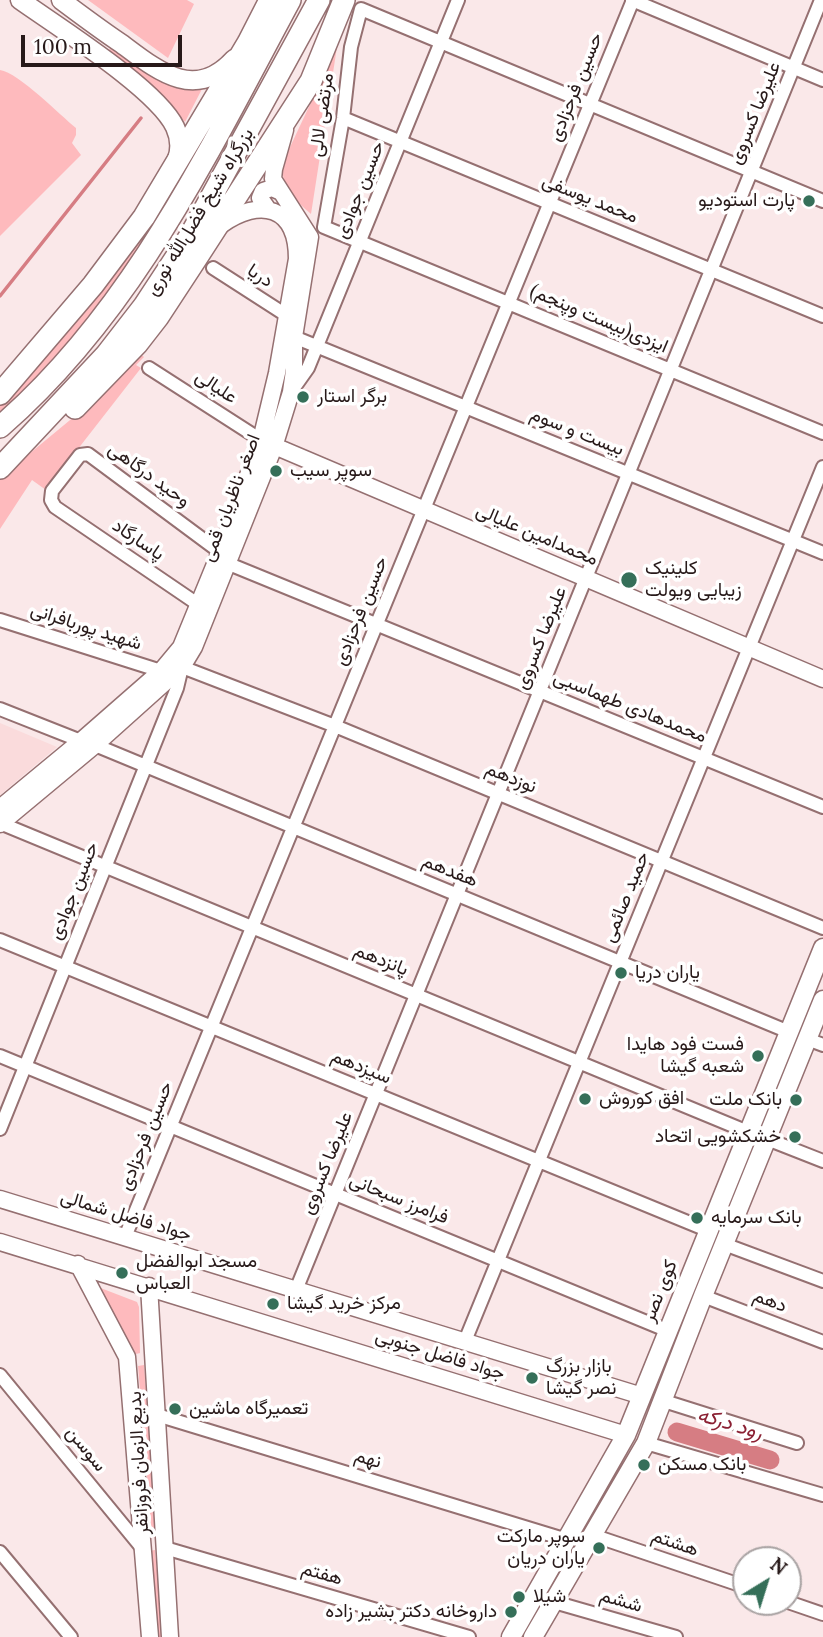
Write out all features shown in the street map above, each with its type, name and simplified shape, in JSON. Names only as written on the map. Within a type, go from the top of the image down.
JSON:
[{"type":"highway","points":[[0,394],[93,285],[144,217],[248,43],[270,0]]},
{"type":"highway","name":"بزرگراه شیخ فضل‌الله نوری","points":[[0,428],[65,363],[133,279],[184,196],[290,0]]},
{"type":"highway","name":"بزرگراه شیخ فضل‌الله نوری","points":[[8,461],[106,355],[151,295],[190,236],[319,0]]},
{"type":"highway","points":[[290,111],[298,79],[329,0]]},
{"type":"highway","points":[[8,461],[65,417],[106,378],[158,317],[316,71],[352,4]]},
{"type":"main road","points":[[20,0],[135,83],[172,121],[180,147],[171,175]]},
{"type":"main road","points":[[61,0],[163,73],[186,80],[212,76],[228,65],[248,43]]},
{"type":"main road","points":[[90,50],[102,48],[106,33]]},
{"type":"main road","name":"کوی نصر","points":[[511,1637],[625,1435],[823,948]]},
{"type":"main road","points":[[533,1637],[646,1443],[767,1139],[815,1042],[823,1000]]},
{"type":"street","name":"حسین جوادی","points":[[291,392],[308,368],[458,0]]},
{"type":"street","points":[[632,0],[823,79]]},
{"type":"street","name":"حسین فرحزادی","points":[[125,1237],[632,0]]},
{"type":"street","name":"علیرضا کسروی","points":[[296,1290],[821,0]]},
{"type":"street","points":[[352,4],[823,201]]},
{"type":"street","name":"مرتضی لالی","points":[[324,227],[343,118],[351,47],[352,4]]},
{"type":"street","name":"اصغر ناظریان قمی","points":[[0,823],[88,743],[161,671],[181,647],[204,608],[227,557],[268,443],[291,392],[295,372],[294,337],[310,237],[274,179],[274,169],[290,111]]},
{"type":"street","name":"محمد یوسفی","points":[[343,118],[823,316]]},
{"type":"street","points":[[212,234],[222,224],[242,212],[267,208],[260,198],[263,191],[272,188],[281,192]]},
{"type":"street","name":"اصغر ناظریان قمی","points":[[267,208],[281,216],[289,226],[297,245],[268,443]]},
{"type":"street","name":"ایزدی(بیست وپنجم)","points":[[324,227],[823,433]]},
{"type":"street","name":"دریا","points":[[213,268],[286,316]]},
{"type":"street","name":"بیست و سوم","points":[[294,337],[823,552]]},
{"type":"street","name":"علیالی","points":[[149,368],[268,443]]},
{"type":"street","name":"محمدامین علیالی","points":[[268,443],[823,678]]},
{"type":"street","name":"وحید درگاهی","points":[[55,508],[51,500],[52,491],[80,455],[88,454],[227,557]]},
{"type":"street","name":"حمید صائمی","points":[[465,1341],[823,467]]},
{"type":"street","name":"پاسارگاد","points":[[55,508],[204,608]]},
{"type":"street","name":"محمدهادی طهماسبی","points":[[227,557],[377,624],[823,807]]},
{"type":"street","name":"اصغر ناظریان قمی","points":[[0,808],[88,743],[182,667],[194,646],[204,608]]},
{"type":"street","name":"شهید پوربافرانی","points":[[0,620],[161,671]]},
{"type":"street","name":"حسین جوادی","points":[[0,1129],[177,688],[182,667]]},
{"type":"street","points":[[161,671],[182,667]]},
{"type":"street","name":"نوزدهم","points":[[182,667],[335,726],[823,928]]},
{"type":"street","name":"هفدهم","points":[[0,709],[145,766],[789,1032]]},
{"type":"street","name":"پانزدهم","points":[[0,823],[748,1132]]},
{"type":"street","name":"سیزدهم","points":[[0,940],[707,1230]]},
{"type":"street","name":"فرامرز سبحانی","points":[[0,1056],[666,1330]]},
{"type":"street","points":[[767,1139],[823,1161]]},
{"type":"street","name":"جواد فاضل شمالی","points":[[0,1199],[642,1396]]},
{"type":"street","name":"جواد فاضل جنوبی","points":[[0,1241],[625,1435]]},
{"type":"street","points":[[724,1244],[823,1281]]},
{"type":"street","points":[[78,1264],[127,1357],[150,1637]]},
{"type":"street","name":"بدیع‌ الزمان فروزانفر","points":[[149,1286],[170,1637]]},
{"type":"street","name":"دهم","points":[[703,1296],[823,1342]]},
{"type":"street","points":[[127,1357],[154,1358]]},
{"type":"street","name":"سوسن","points":[[0,1375],[142,1548]]},
{"type":"street","points":[[664,1401],[797,1443]]},
{"type":"street","name":"نهم","points":[[157,1415],[567,1541]]},
{"type":"street","points":[[646,1443],[823,1495]]},
{"type":"street","name":"هشتم","points":[[592,1535],[732,1582]]},
{"type":"street","points":[[142,1548],[165,1548]]},
{"type":"street","name":"هفتم","points":[[165,1548],[469,1637]]},
{"type":"street","points":[[0,1552],[71,1637]]},
{"type":"street","name":"ششم","points":[[554,1602],[676,1637]]},
{"type":"street","points":[[802,1607],[823,1614]]},
{"type":"shaded area","points":[[88,0],[187,0],[194,4],[168,58]]},
{"type":"shaded area","points":[[279,0],[200,148],[136,256],[86,324],[0,419],[0,402],[40,358]]},
{"type":"shaded area","points":[[112,45],[154,76],[176,86],[202,89],[185,122],[157,91],[107,53]]},
{"type":"shaded area","points":[[337,47],[311,214],[289,191],[284,178],[283,162]]},
{"type":"shaded area","points":[[0,70],[18,78],[76,128],[72,143],[81,155],[0,236]]},
{"type":"shaded area","points":[[139,353],[144,357],[136,365],[141,368],[46,490],[32,480],[0,529],[0,478],[87,406]]},
{"type":"shaded area","points":[[0,723],[57,747],[0,795]]},
{"type":"shaded area","points":[[98,1287],[137,1302],[140,1353],[136,1354],[94,1290]]},
{"type":"shaded area","points":[[144,1365],[158,1537],[152,1538],[138,1366]]},
{"type":"shaded area","points":[[155,1550],[163,1637],[156,1637],[148,1551]]},
{"type":"waterway","points":[[0,296],[141,118]]},
{"type":"waterway","name":"رود درکه","points":[[677,1432],[770,1460]]},
{"type":"place","name":"پارت استودیو","points":[[809,201]]},
{"type":"place","name":"برگر استار","points":[[303,397]]},
{"type":"place","name":"سوپر سیب","points":[[276,471]]},
{"type":"place","name":"کلینیک زیبایی ویولت","points":[[629,580]]},
{"type":"place","name":"یاران دریا","points":[[621,973]]},
{"type":"place","name":"فست فود هایدا شعبه گیشا","points":[[758,1056]]},
{"type":"place","name":"افق کوروش","points":[[585,1099]]},
{"type":"place","name":"بانک ملت","points":[[796,1100]]},
{"type":"place","name":"خشکشویی اتحاد","points":[[795,1137]]},
{"type":"place","name":"بانک سرمایه","points":[[697,1218]]},
{"type":"place","name":"مسجد ابوالفضل العباس","points":[[122,1273]]},
{"type":"place","name":"مرکز خرید گیشا","points":[[273,1304]]},
{"type":"place","name":"بازار بزرگ نصر گیشا","points":[[532,1378]]},
{"type":"place","name":"تعمیرگاه ماشین","points":[[175,1409]]},
{"type":"place","name":"بانک مسکن","points":[[644,1465]]},
{"type":"place","name":"سوپر مارکت یاران دریان","points":[[599,1548]]},
{"type":"place","name":"شیلا","points":[[519,1597]]},
{"type":"place","name":"داروخانه دکتر بشیر زاده","points":[[511,1612]]}]
